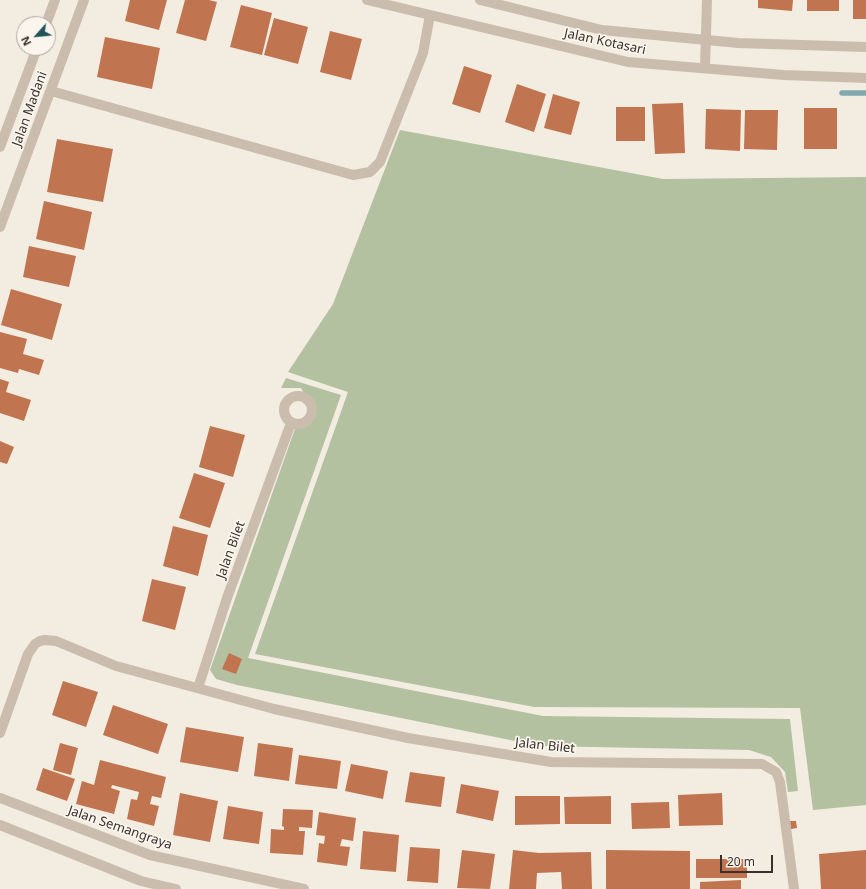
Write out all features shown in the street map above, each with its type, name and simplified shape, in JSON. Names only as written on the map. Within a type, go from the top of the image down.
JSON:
[{"type":"street","points":[[49,16],[54,0]]},
{"type":"street","name":"Jalan Madani","points":[[0,227],[84,0]]},
{"type":"street","name":"Jalan Kotasari","points":[[367,0],[628,62],[784,75],[866,78]]},
{"type":"street","name":"Jalan Kotasari","points":[[480,0],[602,30],[738,43],[866,47]]},
{"type":"street","points":[[705,68],[707,0]]},
{"type":"street","points":[[51,90],[353,175],[370,172],[380,162],[416,73],[423,53],[430,15]]},
{"type":"street","name":"Jalan Madani","points":[[0,147],[34,56]]},
{"type":"street","name":"Jalan Bilet","points":[[198,688],[227,598],[291,423]]},
{"type":"street","name":"Jalan Bilet","points":[[0,733],[28,654],[35,644],[45,640],[56,641],[116,666],[274,710],[408,738],[551,762],[762,764],[776,772],[780,782],[794,889]]},
{"type":"street","name":"Jalan Semangraya","points":[[0,798],[150,855],[304,889]]},
{"type":"street","points":[[0,825],[141,881],[176,889]]},
{"type":"green space","points":[[400,130],[663,179],[866,177],[866,805],[813,810],[800,708],[534,707],[255,654],[348,392],[288,372],[333,304]]},
{"type":"green space","points":[[286,378],[341,395],[248,658],[543,716],[790,719],[798,791],[788,792],[785,772],[771,757],[749,750],[540,746],[237,685],[216,679],[210,670],[297,423],[304,421],[310,404],[301,388],[281,388]]},
{"type":"building","points":[[130,0],[167,0],[159,30],[125,21]]},
{"type":"building","points":[[185,0],[209,0],[217,2],[206,41],[176,33]]},
{"type":"building","points":[[758,0],[793,0],[792,11],[758,8]]},
{"type":"building","points":[[807,0],[839,0],[839,11],[807,11]]},
{"type":"building","points":[[853,0],[866,0],[866,19],[853,19]]},
{"type":"building","points":[[241,5],[272,13],[262,55],[230,47]]},
{"type":"building","points":[[274,18],[308,27],[298,64],[264,55]]},
{"type":"building","points":[[330,31],[362,39],[351,80],[320,72]]},
{"type":"building","points":[[105,37],[160,48],[152,89],[97,77]]},
{"type":"building","points":[[464,66],[492,75],[480,113],[452,104]]},
{"type":"building","points":[[517,84],[546,94],[534,132],[505,122]]},
{"type":"building","points":[[553,94],[580,102],[571,135],[544,128]]},
{"type":"building","points":[[683,103],[685,153],[655,154],[652,104]]},
{"type":"building","points":[[616,107],[645,107],[645,141],[616,141]]},
{"type":"building","points":[[804,108],[837,108],[837,149],[804,149]]},
{"type":"building","points":[[706,109],[741,110],[740,151],[705,149]]},
{"type":"building","points":[[745,110],[778,110],[777,150],[744,149]]},
{"type":"building","points":[[57,139],[113,149],[103,202],[47,192]]},
{"type":"building","points":[[44,201],[92,212],[84,250],[36,239]]},
{"type":"building","points":[[29,246],[76,256],[69,287],[23,277]]},
{"type":"building","points":[[11,289],[62,304],[52,340],[1,325]]},
{"type":"building","points":[[0,332],[27,339],[23,354],[44,360],[39,375],[19,369],[18,373],[0,368]]},
{"type":"building","points":[[0,379],[9,382],[6,392],[31,400],[24,421],[0,413]]},
{"type":"building","points":[[210,426],[245,435],[233,477],[199,467]]},
{"type":"building","points":[[0,441],[14,447],[7,464],[0,462]]},
{"type":"building","points":[[194,473],[225,483],[210,528],[179,518]]},
{"type":"building","points":[[173,526],[208,535],[198,576],[163,566]]},
{"type":"building","points":[[152,579],[186,587],[175,630],[142,621]]},
{"type":"building","points":[[229,653],[242,659],[236,674],[222,669]]},
{"type":"building","points":[[63,681],[98,692],[86,727],[52,715]]},
{"type":"building","points":[[113,705],[168,724],[158,754],[103,735]]},
{"type":"building","points":[[186,727],[244,737],[238,772],[180,762]]},
{"type":"building","points":[[60,743],[78,748],[71,775],[53,770]]},
{"type":"building","points":[[258,743],[293,748],[289,781],[254,776]]},
{"type":"building","points":[[299,755],[341,761],[337,789],[295,784]]},
{"type":"building","points":[[100,760],[166,777],[161,798],[152,796],[150,804],[159,806],[154,826],[127,819],[131,799],[137,800],[139,792],[112,785],[111,788],[120,791],[114,814],[76,804],[82,781],[94,785]]},
{"type":"building","points":[[351,764],[388,771],[383,799],[345,791]]},
{"type":"building","points":[[43,768],[75,779],[67,801],[36,790]]},
{"type":"building","points":[[410,772],[445,777],[441,807],[405,802]]},
{"type":"building","points":[[461,784],[499,791],[493,821],[456,813]]},
{"type":"building","points":[[180,793],[218,801],[210,842],[173,835]]},
{"type":"building","points":[[722,793],[723,825],[679,826],[678,795]]},
{"type":"building","points":[[515,796],[560,796],[560,824],[515,825]]},
{"type":"building","points":[[611,796],[611,824],[565,824],[564,797]]},
{"type":"building","points":[[669,802],[670,828],[632,829],[631,803]]},
{"type":"building","points":[[228,806],[263,812],[259,844],[223,839]]},
{"type":"building","points":[[283,809],[313,810],[312,828],[299,827],[299,831],[305,831],[303,855],[270,853],[271,829],[284,830],[284,827],[282,826]]},
{"type":"building","points":[[319,812],[356,818],[353,841],[342,839],[340,846],[350,847],[347,866],[317,862],[319,843],[324,844],[325,836],[316,835]]},
{"type":"building","points":[[790,821],[796,821],[797,828],[791,829]]},
{"type":"building","points":[[363,831],[399,835],[396,872],[360,869]]},
{"type":"building","points":[[410,847],[440,849],[438,883],[407,881]]},
{"type":"building","points":[[462,850],[495,854],[490,889],[457,888]]},
{"type":"building","points":[[513,850],[539,853],[591,852],[592,889],[562,889],[561,872],[537,873],[536,889],[509,889]]},
{"type":"building","points":[[606,850],[690,851],[690,889],[606,889]]},
{"type":"building","points":[[866,850],[866,889],[821,889],[819,854]]},
{"type":"building","points":[[696,859],[747,859],[747,878],[696,878]]},
{"type":"building","points":[[741,880],[741,889],[700,889],[700,882]]},
{"type":"waterway","points":[[842,93],[866,93]]}]
